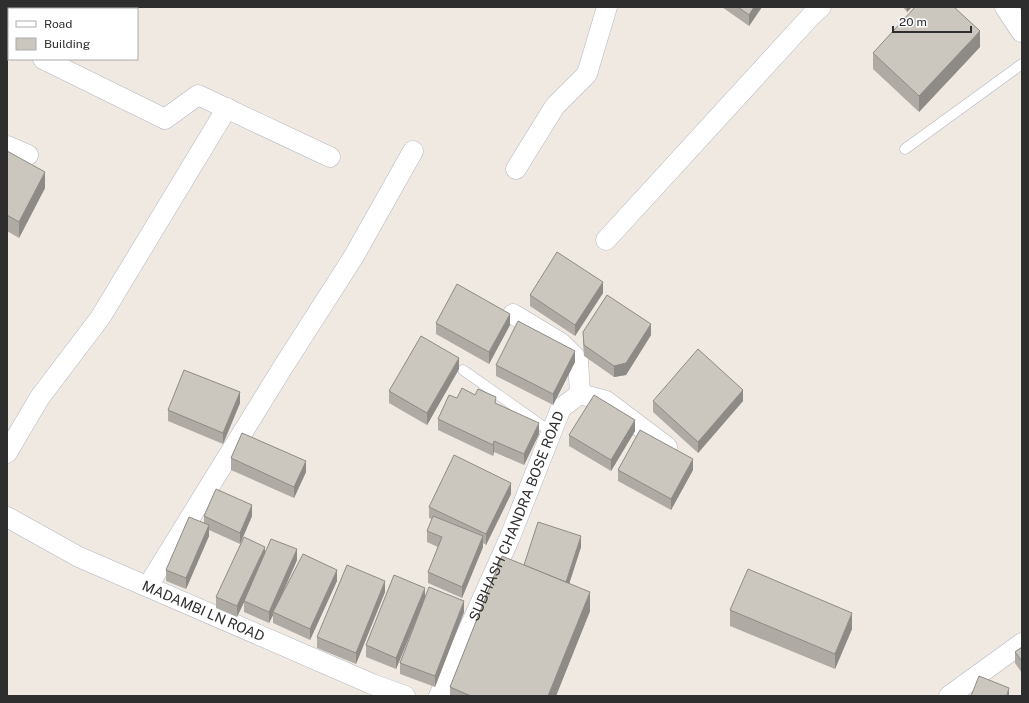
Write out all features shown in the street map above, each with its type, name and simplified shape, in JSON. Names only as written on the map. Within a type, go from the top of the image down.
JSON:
[{"type":"street","points":[[516,169],[555,106],[587,74],[608,7]]},
{"type":"street","points":[[606,240],[811,16],[821,7]]},
{"type":"street","points":[[1006,7],[1022,31]]},
{"type":"street","points":[[45,60],[165,119],[198,95],[330,157]]},
{"type":"street","points":[[7,453],[40,397],[100,318],[227,108]]},
{"type":"street","points":[[7,146],[28,155]]},
{"type":"street","points":[[148,586],[283,367],[354,256],[413,150]]},
{"type":"street","points":[[513,314],[561,343],[578,360],[580,394],[606,401],[667,447]]},
{"type":"street","name":"SUBHASH CHANDRA BOSE ROAD","points":[[439,696],[510,537],[561,408],[580,394]]},
{"type":"street","name":"MADAMBI LN ROAD","points":[[7,517],[79,557],[372,684],[405,696]]},
{"type":"street","points":[[948,696],[1022,643]]},
{"type":"lane","points":[[905,149],[1022,64]]},
{"type":"lane","points":[[463,370],[551,432]]},
{"type":"building","points":[[738,7],[754,7],[749,15]]},
{"type":"building","points":[[915,7],[954,7],[980,31],[919,96],[873,53]]},
{"type":"building","points":[[7,151],[45,172],[19,222],[7,215]]},
{"type":"building","points":[[557,252],[603,282],[575,325],[530,295]]},
{"type":"building","points":[[457,284],[510,314],[489,352],[436,323]]},
{"type":"building","points":[[607,295],[651,324],[626,363],[614,366],[584,345],[583,332]]},
{"type":"building","points":[[518,321],[575,351],[553,394],[496,365]]},
{"type":"building","points":[[421,336],[459,358],[427,413],[389,391]]},
{"type":"building","points":[[698,349],[743,390],[698,442],[653,401]]},
{"type":"building","points":[[184,370],[240,392],[223,433],[168,410]]},
{"type":"building","points":[[462,388],[475,395],[478,389],[496,397],[495,403],[539,423],[524,454],[494,441],[493,445],[438,419],[449,395],[457,398]]},
{"type":"building","points":[[594,395],[635,420],[611,460],[569,435]]},
{"type":"building","points":[[640,430],[693,459],[671,499],[618,470]]},
{"type":"building","points":[[242,433],[306,461],[294,487],[231,458]]},
{"type":"building","points":[[454,455],[511,483],[486,534],[429,507]]},
{"type":"building","points":[[216,489],[252,505],[240,533],[204,516]]},
{"type":"building","points":[[433,516],[483,536],[462,587],[428,572],[442,537],[427,531]]},
{"type":"building","points":[[189,517],[209,525],[186,578],[166,570]]},
{"type":"building","points":[[538,522],[581,536],[566,582],[524,565]]},
{"type":"building","points":[[244,537],[265,547],[237,606],[216,597]]},
{"type":"building","points":[[271,539],[297,549],[269,612],[244,601]]},
{"type":"building","points":[[303,554],[337,570],[310,629],[273,612]]},
{"type":"building","points":[[502,556],[590,592],[548,696],[471,696],[450,687]]},
{"type":"building","points":[[347,565],[385,581],[356,653],[317,637]]},
{"type":"building","points":[[748,569],[852,613],[835,654],[730,610]]},
{"type":"building","points":[[394,575],[425,588],[396,658],[366,645]]},
{"type":"building","points":[[429,587],[464,601],[435,676],[400,663]]},
{"type":"building","points":[[1022,647],[1022,661],[1015,652]]},
{"type":"building","points":[[979,676],[1009,688],[1008,696],[971,696]]}]
